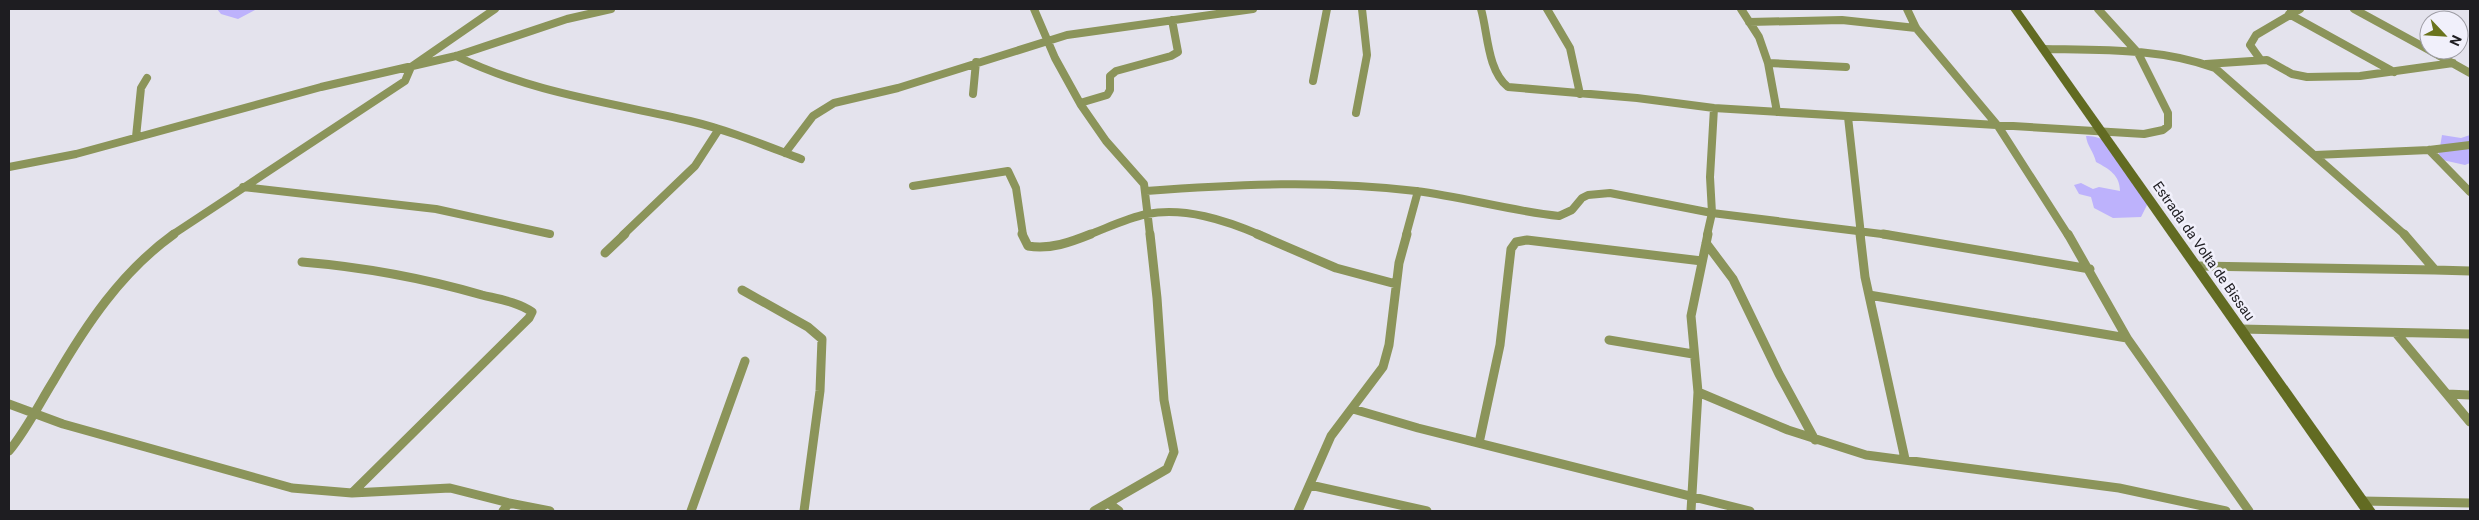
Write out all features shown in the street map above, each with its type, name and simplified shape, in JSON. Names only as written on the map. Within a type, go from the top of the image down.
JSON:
[{"type":"main road","name":"Estrada da Volta de Bissau","points":[[2015,9],[2366,506]]},
{"type":"street","points":[[9,451],[36,414],[53,382],[100,308],[134,267],[170,237],[405,81],[410,67],[495,9]]},
{"type":"street","points":[[9,167],[76,154],[321,87],[456,56],[567,19],[611,9]]},
{"type":"street","points":[[1034,9],[1046,41],[1080,103],[1112,148],[1144,184],[1146,191],[1146,214],[1157,298],[1164,400],[1174,452],[1167,469],[1094,511]]},
{"type":"street","points":[[785,153],[813,116],[827,106],[898,88],[976,62],[1080,32],[1253,9]]},
{"type":"street","points":[[1313,81],[1327,9]]},
{"type":"street","points":[[1356,112],[1367,55],[1362,9]]},
{"type":"street","points":[[1481,9],[1493,61],[1501,83],[1508,87],[1714,108],[1848,117],[2144,134],[2163,130],[2168,126],[2168,113],[2138,53],[2098,9]]},
{"type":"street","points":[[1547,9],[1566,36],[1574,54],[1580,94]]},
{"type":"street","points":[[1741,9],[1759,37],[1768,62],[1777,112]]},
{"type":"street","points":[[1907,9],[1916,28],[1976,97],[1998,126],[2090,269],[2127,338],[2248,511]]},
{"type":"street","points":[[2260,59],[2250,45],[2256,35],[2300,9]]},
{"type":"street","points":[[2354,9],[2419,45]]},
{"type":"street","points":[[2289,14],[2394,72]]},
{"type":"street","points":[[1080,103],[1106,95],[1110,90],[1110,76],[1116,71],[1171,56],[1178,52],[1172,20]]},
{"type":"street","points":[[1749,22],[1842,20],[1916,28]]},
{"type":"street","points":[[2044,49],[2138,53],[2182,58],[2215,68],[2404,234],[2435,270]]},
{"type":"street","points":[[456,56],[482,70],[550,94],[691,122],[801,159]]},
{"type":"street","points":[[2205,64],[2260,59],[2279,65],[2292,74],[2307,78],[2394,72],[2453,63]]},
{"type":"street","points":[[2447,60],[2469,72]]},
{"type":"street","points":[[974,94],[976,62]]},
{"type":"street","points":[[1768,62],[1846,67]]},
{"type":"street","points":[[136,137],[141,88],[147,78]]},
{"type":"street","points":[[1690,511],[1698,392],[1691,316],[1712,213],[1710,177],[1714,108]]},
{"type":"street","points":[[1848,117],[1869,295],[1905,458]]},
{"type":"street","points":[[605,253],[695,166],[719,130]]},
{"type":"street","points":[[2315,155],[2429,150],[2470,145]]},
{"type":"street","points":[[2429,150],[2470,192]]},
{"type":"street","points":[[913,186],[1008,171],[1020,204],[1024,242],[1034,248],[1081,238],[1146,214],[1190,213],[1212,216],[1347,272],[1396,284]]},
{"type":"street","points":[[1146,191],[1285,184],[1418,191],[1559,216],[1572,212],[1584,195],[1594,192],[1610,193],[1712,213],[1860,230],[2090,269]]},
{"type":"street","points":[[243,187],[457,212],[508,222],[550,234]]},
{"type":"street","points":[[1298,511],[1331,436],[1378,375],[1386,357],[1399,263],[1418,191]]},
{"type":"street","points":[[1479,442],[1500,345],[1511,249],[1516,242],[1527,240],[1702,261]]},
{"type":"street","points":[[1706,243],[1733,279],[1779,374],[1815,440]]},
{"type":"street","points":[[302,262],[348,265],[411,276],[507,302],[532,312],[529,318],[352,493]]},
{"type":"street","points":[[2196,266],[2470,270]]},
{"type":"street","points":[[742,290],[808,327],[822,340],[820,391],[804,511]]},
{"type":"street","points":[[1869,295],[2127,338]]},
{"type":"street","points":[[2240,329],[2470,334]]},
{"type":"street","points":[[2396,333],[2470,422]]},
{"type":"street","points":[[1609,340],[1693,354]]},
{"type":"street","points":[[691,511],[745,361]]},
{"type":"street","points":[[1698,392],[1815,440],[1866,454],[2119,488],[2226,511]]},
{"type":"street","points":[[2447,394],[2470,395]]},
{"type":"street","points":[[9,404],[36,414],[292,488],[352,493],[450,488],[506,507],[550,511]]},
{"type":"street","points":[[1353,409],[1418,428],[1750,511]]},
{"type":"street","points":[[1310,485],[1427,511]]},
{"type":"street","points":[[1108,502],[1119,511]]},
{"type":"street","points":[[2366,506],[2470,502]]},
{"type":"shaded area","points":[[217,9],[257,9],[238,19],[221,14]]},
{"type":"shaded area","points":[[2442,135],[2461,138],[2470,135],[2470,163],[2465,165],[2438,159]]},
{"type":"shaded area","points":[[2086,136],[2096,137],[2105,141],[2121,162],[2147,205],[2141,217],[2113,218],[2094,208],[2091,197],[2079,194],[2074,185],[2081,183],[2093,189],[2099,187],[2120,191],[2120,185],[2116,177],[2096,162]]}]
